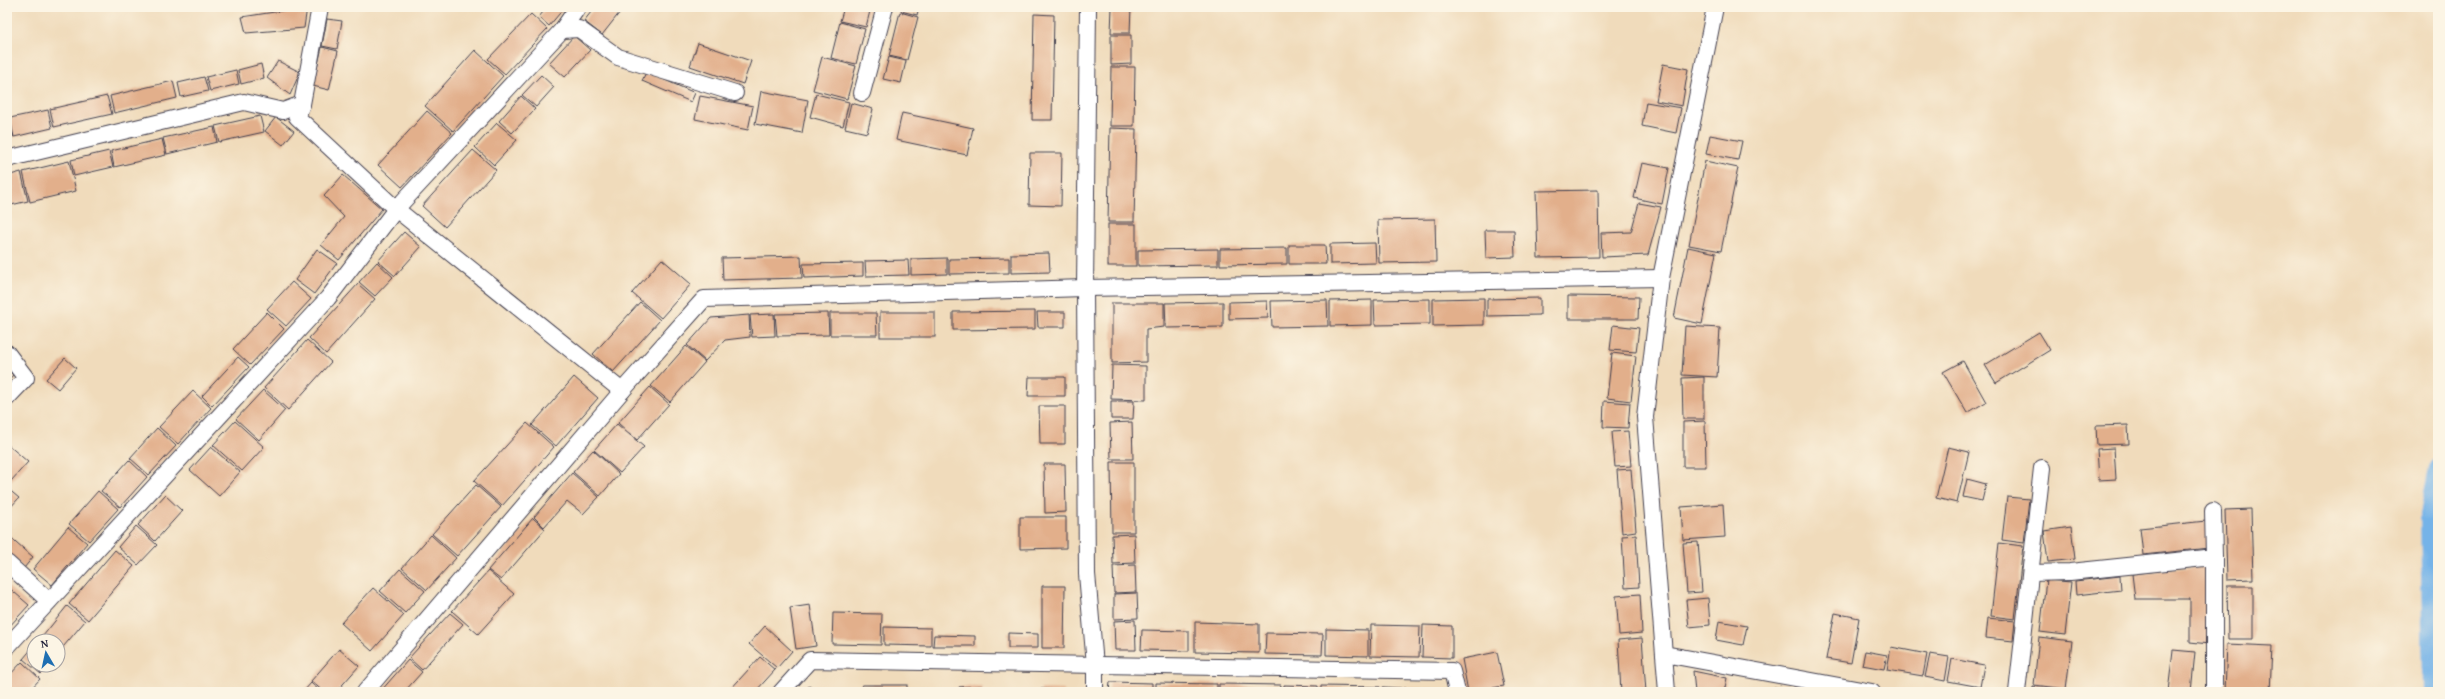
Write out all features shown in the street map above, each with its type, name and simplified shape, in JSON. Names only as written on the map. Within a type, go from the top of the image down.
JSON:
[{"type":"street","points":[[320,7],[302,104],[297,117],[396,209],[622,391]]},
{"type":"street","points":[[7,647],[328,298],[396,209],[562,30],[578,7]]},
{"type":"street","points":[[862,93],[885,7]]},
{"type":"street","points":[[1088,7],[1085,288],[1087,574],[1095,665],[1095,692]]},
{"type":"street","points":[[1667,692],[1645,417],[1661,278],[1715,7]]},
{"type":"street","points":[[562,30],[579,29],[618,57],[735,93]]},
{"type":"street","points":[[7,159],[244,102],[283,111],[302,104]]},
{"type":"street","points":[[365,692],[622,391],[704,299],[1085,288],[1661,278]]},
{"type":"street","points":[[7,353],[26,378],[7,398]]},
{"type":"street","points":[[2017,692],[2042,468]]},
{"type":"street","points":[[2213,511],[2214,692]]},
{"type":"street","points":[[2030,573],[2070,572],[2214,557]]},
{"type":"street","points":[[7,563],[49,601]]},
{"type":"street","points":[[1664,654],[1872,692]]},
{"type":"street","points":[[781,692],[810,660],[1452,671],[1456,692]]},
{"type":"building","points":[[307,7],[304,28],[246,33],[242,17]]},
{"type":"building","points":[[547,7],[565,7],[549,26],[539,17]]},
{"type":"building","points":[[595,7],[624,7],[602,35],[584,21]]},
{"type":"building","points":[[844,7],[871,7],[866,27],[840,21]]},
{"type":"building","points":[[902,7],[919,7],[917,15],[901,11]]},
{"type":"building","points":[[1068,7],[1079,7],[1079,9],[1068,9]]},
{"type":"building","points":[[1112,7],[1131,7],[1130,33],[1111,33]]},
{"type":"building","points":[[900,12],[918,17],[907,60],[889,56]]},
{"type":"building","points":[[531,14],[547,29],[505,74],[488,59]]},
{"type":"building","points":[[1034,14],[1054,15],[1052,120],[1032,120]]},
{"type":"building","points":[[327,19],[342,21],[337,49],[322,46]]},
{"type":"building","points":[[840,22],[865,29],[856,64],[831,58]]},
{"type":"building","points":[[1111,35],[1131,35],[1131,64],[1111,65]]},
{"type":"building","points":[[574,36],[590,50],[565,77],[549,63]]},
{"type":"building","points":[[698,43],[751,61],[743,84],[690,66]]},
{"type":"building","points":[[322,47],[338,51],[329,90],[313,86]]},
{"type":"building","points":[[475,50],[503,76],[453,131],[425,106]]},
{"type":"building","points":[[822,57],[856,66],[847,99],[813,90]]},
{"type":"building","points":[[889,57],[906,61],[901,83],[883,79]]},
{"type":"building","points":[[278,61],[300,72],[290,95],[267,78]]},
{"type":"building","points":[[261,64],[264,78],[241,84],[238,70]]},
{"type":"building","points":[[1663,64],[1688,69],[1682,106],[1656,101]]},
{"type":"building","points":[[1111,67],[1135,67],[1134,126],[1110,126]]},
{"type":"building","points":[[236,70],[239,84],[210,91],[206,77]]},
{"type":"building","points":[[646,72],[695,93],[691,102],[642,81]]},
{"type":"building","points":[[541,75],[554,87],[536,107],[522,95]]},
{"type":"building","points":[[204,77],[208,91],[181,97],[178,83]]},
{"type":"building","points":[[173,81],[177,98],[114,113],[110,96]]},
{"type":"building","points":[[761,91],[808,100],[802,133],[755,124]]},
{"type":"building","points":[[816,94],[849,102],[843,126],[810,117]]},
{"type":"building","points":[[107,96],[112,114],[54,127],[50,109]]},
{"type":"building","points":[[521,96],[535,109],[512,133],[499,121]]},
{"type":"building","points":[[700,96],[753,106],[748,130],[695,119]]},
{"type":"building","points":[[1646,102],[1681,108],[1676,133],[1642,126]]},
{"type":"building","points":[[851,103],[873,109],[867,133],[845,128]]},
{"type":"building","points":[[48,110],[52,128],[14,137],[10,118]]},
{"type":"building","points":[[427,111],[452,133],[402,187],[378,165]]},
{"type":"building","points":[[902,113],[973,128],[967,155],[896,140]]},
{"type":"building","points":[[7,116],[13,137],[7,138]]},
{"type":"building","points":[[260,116],[264,132],[219,142],[215,126]]},
{"type":"building","points":[[276,117],[294,131],[283,145],[265,131]]},
{"type":"building","points":[[497,123],[517,140],[494,165],[475,147]]},
{"type":"building","points":[[214,127],[217,142],[167,154],[163,138]]},
{"type":"building","points":[[1110,128],[1136,129],[1134,222],[1108,222]]},
{"type":"building","points":[[1710,135],[1742,141],[1738,160],[1706,154]]},
{"type":"building","points":[[162,139],[166,155],[114,167],[111,151]]},
{"type":"building","points":[[473,150],[496,170],[445,227],[422,206]]},
{"type":"building","points":[[109,151],[113,167],[74,176],[71,160]]},
{"type":"building","points":[[1030,153],[1062,153],[1061,206],[1029,205]]},
{"type":"building","points":[[69,161],[76,191],[30,202],[23,172]]},
{"type":"building","points":[[1705,161],[1738,168],[1721,251],[1689,245]]},
{"type":"building","points":[[1642,163],[1669,168],[1662,204],[1634,198]]},
{"type":"building","points":[[21,172],[28,201],[7,206],[7,176]]},
{"type":"building","points":[[343,175],[382,209],[339,260],[321,245],[344,217],[324,196]]},
{"type":"building","points":[[1598,190],[1599,257],[1538,258],[1536,191]]},
{"type":"building","points":[[1639,203],[1661,207],[1648,255],[1602,257],[1601,233],[1631,232]]},
{"type":"building","points":[[1435,219],[1436,262],[1379,263],[1378,220]]},
{"type":"building","points":[[1108,224],[1136,224],[1136,266],[1108,266]]},
{"type":"building","points":[[1485,230],[1514,230],[1515,257],[1486,258]]},
{"type":"building","points":[[404,232],[421,247],[395,276],[378,261]]},
{"type":"building","points":[[1375,243],[1376,263],[1330,264],[1330,244]]},
{"type":"building","points":[[1289,245],[1325,245],[1326,264],[1289,264]]},
{"type":"building","points":[[1688,247],[1716,253],[1702,324],[1674,318]]},
{"type":"building","points":[[1287,248],[1287,264],[1220,265],[1220,249]]},
{"type":"building","points":[[317,249],[337,263],[314,294],[295,280]]},
{"type":"building","points":[[1218,249],[1218,265],[1138,266],[1138,250]]},
{"type":"building","points":[[1049,253],[1050,272],[1011,273],[1011,254]]},
{"type":"building","points":[[801,256],[802,278],[723,280],[722,258]]},
{"type":"building","points":[[947,258],[947,274],[911,275],[911,259]]},
{"type":"building","points":[[1009,258],[1009,273],[949,274],[949,259]]},
{"type":"building","points":[[662,259],[691,284],[661,318],[632,293]]},
{"type":"building","points":[[908,260],[909,275],[866,276],[865,261]]},
{"type":"building","points":[[377,262],[393,277],[375,296],[359,282]]},
{"type":"building","points":[[863,263],[863,276],[804,278],[803,264]]},
{"type":"building","points":[[292,282],[311,299],[286,326],[267,309]]},
{"type":"building","points":[[358,284],[375,299],[326,354],[309,338]]},
{"type":"building","points":[[1568,296],[1639,297],[1638,319],[1568,319]]},
{"type":"building","points":[[1484,298],[1484,325],[1433,326],[1433,299]]},
{"type":"building","points":[[1540,298],[1540,315],[1487,316],[1487,299]]},
{"type":"building","points":[[1430,299],[1430,324],[1375,325],[1374,300]]},
{"type":"building","points":[[1327,300],[1328,326],[1272,327],[1271,301]]},
{"type":"building","points":[[1372,300],[1372,325],[1330,326],[1330,301]]},
{"type":"building","points":[[1267,301],[1268,318],[1229,319],[1229,302]]},
{"type":"building","points":[[640,302],[660,320],[613,372],[593,354]]},
{"type":"building","points":[[1223,302],[1223,327],[1166,328],[1165,303]]},
{"type":"building","points":[[1112,303],[1164,303],[1164,327],[1146,329],[1146,362],[1112,363]]},
{"type":"building","points":[[1035,311],[1035,329],[953,330],[953,312]]},
{"type":"building","points":[[267,312],[284,329],[250,365],[233,349]]},
{"type":"building","points":[[880,312],[935,312],[935,337],[880,337]]},
{"type":"building","points":[[1037,312],[1065,312],[1065,327],[1038,327]]},
{"type":"building","points":[[828,313],[829,335],[777,336],[775,314]]},
{"type":"building","points":[[830,313],[876,313],[877,335],[830,335]]},
{"type":"building","points":[[774,314],[775,336],[752,337],[750,315]]},
{"type":"building","points":[[749,315],[750,337],[725,340],[705,361],[687,345],[711,318]]},
{"type":"building","points":[[1613,325],[1639,328],[1636,352],[1610,350]]},
{"type":"building","points":[[1685,326],[1720,328],[1717,377],[1682,375]]},
{"type":"building","points":[[2039,332],[2050,350],[1996,383],[1985,365]]},
{"type":"building","points":[[307,340],[331,362],[288,410],[264,388]]},
{"type":"building","points":[[686,346],[705,362],[670,402],[651,386]]},
{"type":"building","points":[[1612,353],[1636,356],[1631,401],[1607,398]]},
{"type":"building","points":[[238,357],[249,367],[212,406],[202,396]]},
{"type":"building","points":[[65,358],[76,368],[58,389],[46,379]]},
{"type":"building","points":[[1963,361],[1986,402],[1967,413],[1943,372]]},
{"type":"building","points":[[1112,365],[1146,366],[1146,400],[1111,399]]},
{"type":"building","points":[[7,369],[13,375],[7,382]]},
{"type":"building","points":[[574,377],[598,398],[556,446],[532,425]]},
{"type":"building","points":[[1029,377],[1065,377],[1065,396],[1028,396]]},
{"type":"building","points":[[1704,377],[1704,419],[1683,419],[1682,378]]},
{"type":"building","points":[[650,387],[669,404],[637,440],[618,423]]},
{"type":"building","points":[[263,390],[285,410],[259,440],[236,419]]},
{"type":"building","points":[[193,391],[211,408],[178,444],[159,427]]},
{"type":"building","points":[[1111,401],[1134,401],[1133,419],[1111,419]]},
{"type":"building","points":[[1604,401],[1630,403],[1628,428],[1603,427]]},
{"type":"building","points":[[1039,406],[1065,406],[1065,444],[1040,444]]},
{"type":"building","points":[[235,421],[264,447],[242,471],[213,445]]},
{"type":"building","points":[[1705,421],[1706,467],[1683,467],[1683,422]]},
{"type":"building","points":[[1132,422],[1133,459],[1111,459],[1110,423]]},
{"type":"building","points":[[527,423],[554,447],[502,506],[474,481]]},
{"type":"building","points":[[617,424],[644,447],[620,473],[594,450]]},
{"type":"building","points":[[2128,425],[2129,444],[2097,445],[2096,426]]},
{"type":"building","points":[[157,428],[176,446],[149,475],[130,458]]},
{"type":"building","points":[[1628,431],[1631,466],[1615,467],[1612,432]]},
{"type":"building","points":[[7,444],[28,462],[11,481],[7,477]]},
{"type":"building","points":[[211,447],[240,472],[219,496],[190,470]]},
{"type":"building","points":[[1948,447],[1969,452],[1957,503],[1936,498]]},
{"type":"building","points":[[2114,448],[2116,479],[2099,480],[2097,449]]},
{"type":"building","points":[[593,450],[619,474],[600,496],[573,472]]},
{"type":"building","points":[[129,460],[147,477],[120,507],[101,491]]},
{"type":"building","points":[[1111,462],[1134,462],[1134,532],[1112,532]]},
{"type":"building","points":[[1044,464],[1065,464],[1066,512],[1045,513]]},
{"type":"building","points":[[1631,469],[1636,531],[1622,533],[1617,470]]},
{"type":"building","points":[[572,473],[599,497],[583,514],[567,501],[544,527],[534,517]]},
{"type":"building","points":[[1967,479],[1986,484],[1982,501],[1963,497]]},
{"type":"building","points":[[476,485],[501,507],[457,556],[432,534]]},
{"type":"building","points":[[7,488],[19,498],[7,511]]},
{"type":"building","points":[[98,491],[118,509],[89,541],[69,524]]},
{"type":"building","points":[[165,495],[182,511],[155,541],[138,525]]},
{"type":"building","points":[[2007,497],[2029,499],[2024,543],[2002,540]]},
{"type":"building","points":[[1723,504],[1725,537],[1683,540],[1681,507]]},
{"type":"building","points":[[2251,509],[2253,579],[2227,580],[2225,510]]},
{"type":"building","points":[[1020,517],[1066,517],[1066,548],[1020,549]]},
{"type":"building","points":[[533,518],[545,529],[501,580],[488,570]]},
{"type":"building","points":[[2206,521],[2209,548],[2143,555],[2140,528]]},
{"type":"building","points":[[136,526],[157,545],[138,565],[118,547]]},
{"type":"building","points":[[68,527],[87,543],[52,585],[33,569]]},
{"type":"building","points":[[2071,527],[2075,559],[2048,562],[2044,531]]},
{"type":"building","points":[[7,534],[33,557],[24,568],[7,553]]},
{"type":"building","points":[[1134,534],[1135,563],[1113,564],[1112,535]]},
{"type":"building","points":[[431,535],[456,558],[427,590],[402,568]]},
{"type":"building","points":[[1636,535],[1639,587],[1625,588],[1622,536]]},
{"type":"building","points":[[1698,542],[1702,592],[1687,593],[1683,543]]},
{"type":"building","points":[[1999,543],[2023,546],[2015,619],[1991,616]]},
{"type":"building","points":[[115,550],[134,566],[88,620],[69,604]]},
{"type":"building","points":[[1135,565],[1136,592],[1114,593],[1113,566]]},
{"type":"building","points":[[2211,565],[2209,644],[2190,642],[2190,599],[2135,599],[2132,574]]},
{"type":"building","points":[[400,569],[425,591],[405,613],[380,591]]},
{"type":"building","points":[[488,571],[514,594],[478,634],[452,611]]},
{"type":"building","points":[[2120,576],[2121,590],[2076,595],[2075,581]]},
{"type":"building","points":[[2046,580],[2071,582],[2065,635],[2040,632]]},
{"type":"building","points":[[7,586],[29,605],[7,629]]},
{"type":"building","points":[[1042,586],[1065,586],[1064,648],[1042,648]]},
{"type":"building","points":[[2227,586],[2253,586],[2253,639],[2228,639]]},
{"type":"building","points":[[373,588],[404,615],[372,651],[341,623]]},
{"type":"building","points":[[1137,593],[1138,618],[1114,619],[1114,594]]},
{"type":"building","points":[[1640,594],[1642,633],[1619,635],[1616,596]]},
{"type":"building","points":[[1708,598],[1710,625],[1689,627],[1686,600]]},
{"type":"building","points":[[810,605],[816,646],[796,649],[790,608]]},
{"type":"building","points":[[67,606],[85,621],[66,644],[66,633],[45,633]]},
{"type":"building","points":[[450,613],[463,624],[422,670],[409,658]]},
{"type":"building","points":[[833,613],[882,614],[881,645],[832,644]]},
{"type":"building","points":[[1835,613],[1859,618],[1851,663],[1826,659]]},
{"type":"building","points":[[1988,618],[2015,621],[2013,641],[1986,638]]},
{"type":"building","points":[[1135,620],[1136,650],[1115,650],[1114,621]]},
{"type":"building","points":[[1719,621],[1747,626],[1743,645],[1716,640]]},
{"type":"building","points":[[1195,622],[1259,624],[1259,653],[1195,652]]},
{"type":"building","points":[[1371,625],[1420,626],[1419,657],[1370,656]]},
{"type":"building","points":[[1423,625],[1452,626],[1452,658],[1422,657]]},
{"type":"building","points":[[765,626],[792,651],[777,668],[749,644]]},
{"type":"building","points":[[884,627],[931,628],[931,646],[884,645]]},
{"type":"building","points":[[1326,629],[1368,630],[1368,656],[1326,655]]},
{"type":"building","points":[[1142,630],[1189,631],[1189,651],[1141,650]]},
{"type":"building","points":[[1008,633],[1038,634],[1038,648],[1008,648]]},
{"type":"building","points":[[1266,633],[1323,634],[1322,655],[1265,654]]},
{"type":"building","points":[[934,635],[975,636],[975,646],[933,646]]},
{"type":"building","points":[[2039,637],[2072,641],[2066,689],[2034,685]]},
{"type":"building","points":[[1642,638],[1646,692],[1621,692],[1618,640]]},
{"type":"building","points":[[2227,644],[2272,646],[2270,692],[2225,692]]},
{"type":"building","points":[[1891,647],[1927,654],[1923,676],[1887,670]]},
{"type":"building","points":[[339,649],[359,666],[336,692],[324,692],[311,681]]},
{"type":"building","points":[[2173,650],[2195,652],[2191,692],[2168,692]]},
{"type":"building","points":[[1865,651],[1887,655],[1884,669],[1862,665]]},
{"type":"building","points":[[1497,652],[1504,686],[1468,692],[1462,659]]},
{"type":"building","points":[[1930,654],[1949,657],[1945,681],[1925,677]]},
{"type":"building","points":[[760,657],[775,670],[755,692],[728,692]]},
{"type":"building","points":[[1952,659],[1984,665],[1980,687],[1948,681]]},
{"type":"building","points":[[408,660],[422,672],[404,692],[380,692]]},
{"type":"building","points":[[22,662],[26,666],[26,673],[34,673],[40,679],[28,692],[8,692],[7,678]]},
{"type":"building","points":[[1693,671],[1727,678],[1724,692],[1695,692]]},
{"type":"building","points":[[1110,682],[1152,683],[1152,692],[1109,692]]},
{"type":"building","points":[[311,683],[321,692],[303,692]]},
{"type":"building","points":[[1156,683],[1217,684],[1217,692],[1156,692]]},
{"type":"building","points":[[1219,684],[1281,685],[1280,692],[1219,692]]},
{"type":"building","points":[[862,685],[907,685],[907,692],[862,692]]},
{"type":"building","points":[[1284,685],[1318,686],[1318,692],[1284,692]]},
{"type":"building","points":[[809,686],[817,692],[804,692]]},
{"type":"building","points":[[982,686],[982,692],[959,692],[959,687]]},
{"type":"building","points":[[1321,686],[1380,687],[1380,692],[1321,692]]},
{"type":"building","points":[[1383,687],[1401,688],[1401,692],[1383,692]]},
{"type":"building","points":[[1774,687],[1797,691],[1773,692]]},
{"type":"building","points":[[2033,687],[2061,691],[2061,692],[2033,692]]},
{"type":"building","points":[[1404,688],[1442,689],[1442,692],[1404,692]]},
{"type":"building","points":[[1041,689],[1064,690],[1064,692],[1041,692]]},
{"type":"waterway","points":[[2432,692],[2429,513],[2438,468]]}]
